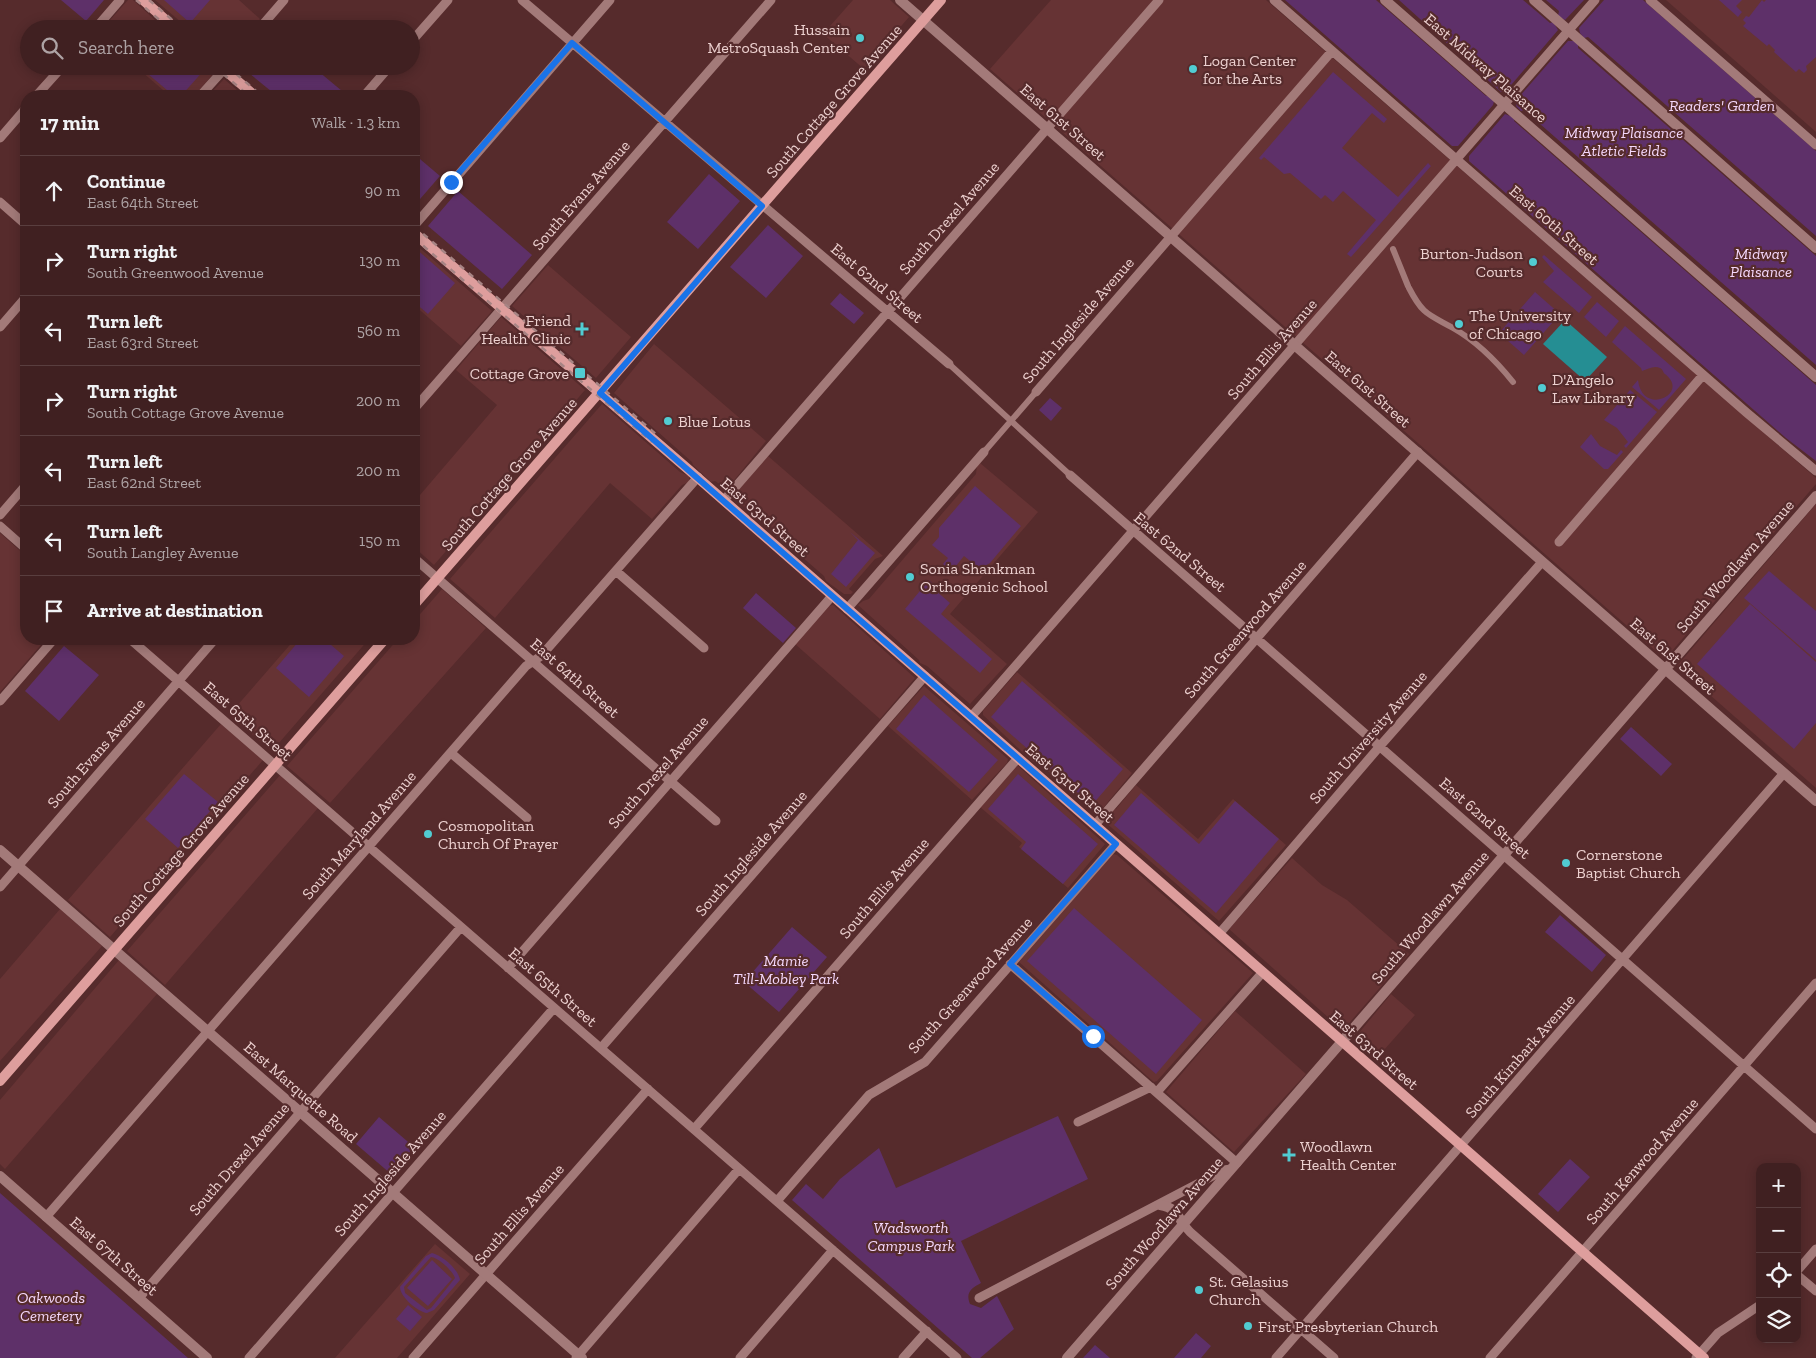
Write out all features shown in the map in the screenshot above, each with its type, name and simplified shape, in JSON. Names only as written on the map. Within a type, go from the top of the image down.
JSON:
[{"type":"main road","points":[[143,0],[166,20]]},
{"type":"main road","name":"South Cottage Grove Avenue","points":[[420,598],[941,0]]},
{"type":"main road","points":[[232,75],[248,90]]},
{"type":"main road","name":"East 63rd Street","points":[[420,238],[698,477],[1583,1252],[1700,1357]]},
{"type":"main road","name":"South Cottage Grove Avenue","points":[[0,1081],[380,645]]},
{"type":"street","points":[[103,20],[120,0]]},
{"type":"street","points":[[267,20],[284,0]]},
{"type":"street","points":[[420,32],[448,0]]},
{"type":"street","name":"East 62nd Street","points":[[522,0],[949,364],[1012,420],[1019,430],[1133,532],[1257,638],[1816,1129]]},
{"type":"street","points":[[420,219],[610,0]]},
{"type":"street","name":"South Evans Avenue","points":[[420,403],[771,0]]},
{"type":"street","name":"East 61st Street","points":[[900,0],[1816,801]]},
{"type":"street","name":"South Drexel Avenue","points":[[724,500],[1159,0]]},
{"type":"street","name":"East 60th Street","points":[[1274,0],[1703,375],[1816,470]]},
{"type":"street","name":"East Midway Plaisance","points":[[1385,0],[1816,377]]},
{"type":"street","points":[[1534,0],[1816,248]]},
{"type":"street","name":"South Ellis Avenue","points":[[971,717],[1595,0]]},
{"type":"street","points":[[1650,0],[1816,145]]},
{"type":"street","name":"South Ingleside Avenue","points":[[847,609],[1332,51]]},
{"type":"street","points":[[41,90],[55,75]]},
{"type":"street","points":[[205,90],[217,75]]},
{"type":"street","points":[[369,90],[382,75]]},
{"type":"street","points":[[0,138],[20,115]]},
{"type":"street","points":[[0,202],[20,220]]},
{"type":"street","points":[[1394,249],[1409,287],[1425,314],[1453,328],[1487,354],[1513,382]]},
{"type":"street","points":[[0,327],[20,303]]},
{"type":"street","points":[[1559,542],[1703,375]]},
{"type":"street","name":"South Greenwood Avenue","points":[[1094,825],[1418,452]]},
{"type":"street","name":"South Maryland Avenue","points":[[46,1217],[526,666],[542,656],[698,477]]},
{"type":"street","points":[[0,516],[20,492]]},
{"type":"street","name":"South Woodlawn Avenue","points":[[1067,1358],[1816,496]]},
{"type":"street","points":[[0,526],[20,544]]},
{"type":"street","name":"South University Avenue","points":[[1219,934],[1380,746],[1542,562]]},
{"type":"street","name":"East 64th Street","points":[[420,563],[716,821]]},
{"type":"street","points":[[616,571],[704,648]]},
{"type":"street","name":"South Drexel Avenue","points":[[508,968],[832,596]]},
{"type":"street","points":[[0,701],[49,645]]},
{"type":"street","name":"East 65th Street","points":[[137,645],[957,1358]]},
{"type":"street","name":"South Evans Avenue","points":[[0,886],[210,645]]},
{"type":"street","name":"South Ingleside Avenue","points":[[600,1048],[924,676]]},
{"type":"street","points":[[451,753],[527,818]]},
{"type":"street","name":"South Ellis Avenue","points":[[694,1129],[1018,758]]},
{"type":"street","name":"South Kimbark Avenue","points":[[1276,1358],[1624,960],[1784,773]]},
{"type":"street","name":"South Greenwood Avenue","points":[[777,1201],[869,1095],[925,1062],[1116,844]]},
{"type":"street","name":"East Marquette Road","points":[[0,850],[579,1357]]},
{"type":"street","name":"South Drexel Avenue","points":[[139,1298],[461,927]]},
{"type":"street","points":[[979,1298],[1234,1166],[1154,1090],[1010,964]]},
{"type":"street","points":[[1078,1122],[1154,1090],[1263,972]]},
{"type":"street","name":"South Kenwood Avenue","points":[[1490,1358],[1816,983]]},
{"type":"street","name":"South Ingleside Avenue","points":[[249,1358],[554,1008]]},
{"type":"street","name":"South Ellis Avenue","points":[[413,1358],[648,1089]]},
{"type":"street","points":[[579,1357],[740,1169]]},
{"type":"street","name":"East 67th Street","points":[[0,1176],[207,1358]]},
{"type":"street","points":[[1160,1205],[1170,1207],[1176,1212],[1190,1232],[1334,1358]]},
{"type":"street","points":[[1801,1266],[1816,1249]]},
{"type":"street","points":[[740,1358],[833,1250]]},
{"type":"street","points":[[1801,1278],[1816,1291]]},
{"type":"street","points":[[1700,1357],[1718,1333],[1756,1308]]},
{"type":"street","points":[[903,1358],[926,1331]]},
{"type":"shaded area","points":[[128,0],[133,0],[155,20],[110,20]]},
{"type":"shaded area","points":[[155,0],[239,0],[260,19],[259,20],[178,20]]},
{"type":"shaded area","name":"Hussain MetroSquash Center","points":[[853,0],[890,0],[909,17],[864,69],[823,34]]},
{"type":"shaded area","name":"The University of Chicago","points":[[1051,0],[1266,0],[1816,478],[1816,484],[1665,659],[990,69]]},
{"type":"shaded area","points":[[1666,0],[1816,0],[1816,132]]},
{"type":"shaded area","points":[[146,75],[212,75],[199,90],[163,90]]},
{"type":"shaded area","points":[[224,79],[237,90],[214,90]]},
{"type":"shaded area","points":[[420,248],[492,311],[461,346],[420,310]]},
{"type":"shaded area","points":[[548,265],[631,337],[596,378],[512,306]]},
{"type":"shaded area","points":[[501,317],[585,390],[434,565],[420,552],[420,495],[497,405],[456,370]]},
{"type":"shaded area","points":[[654,344],[766,441],[727,489],[715,481],[711,482],[692,462],[614,393]]},
{"type":"shaded area","points":[[602,404],[680,472],[689,476],[689,482],[682,485],[652,519],[610,483],[495,618],[450,579]]},
{"type":"shaded area","points":[[768,456],[883,556],[875,559],[849,589],[853,592],[851,594],[844,594],[826,581],[824,576],[735,499],[735,494]]},
{"type":"shaded area","points":[[980,463],[1038,512],[950,614],[1007,664],[970,704],[927,666],[920,663],[919,660],[858,605],[869,599],[976,474],[977,465]]},
{"type":"shaded area","points":[[1816,504],[1816,788],[1677,666]]},
{"type":"shaded area","points":[[0,533],[20,551],[20,645],[41,645],[0,692]]},
{"type":"shaded area","points":[[442,589],[486,628],[330,803],[287,766],[393,645],[420,645],[420,614]]},
{"type":"shaded area","points":[[833,605],[915,678],[880,719],[795,644],[829,606]]},
{"type":"shaded area","points":[[290,645],[364,645],[272,751],[229,715]]},
{"type":"shaded area","points":[[1017,672],[1132,773],[1098,814],[1037,762],[1033,762],[983,715],[983,711]]},
{"type":"shaded area","points":[[924,686],[1008,759],[1007,763],[972,800],[888,726]]},
{"type":"shaded area","points":[[221,724],[263,760],[110,937],[68,900]]},
{"type":"shaded area","points":[[1017,765],[1105,844],[1068,888],[1019,847],[1022,843],[980,807]]},
{"type":"shaded area","points":[[281,774],[318,808],[165,985],[127,951]]},
{"type":"shaded area","points":[[1136,785],[1198,839],[1233,799],[1286,845],[1219,921],[1105,822],[1112,810],[1116,809]]},
{"type":"shaded area","points":[[1113,854],[1117,855],[1253,973],[1157,1081],[1154,1082],[1019,962]]},
{"type":"shaded area","points":[[1292,858],[1322,885],[1347,900],[1409,954],[1344,1029],[1339,1027],[1229,929]]},
{"type":"shaded area","points":[[60,909],[102,946],[0,1061],[0,979]]},
{"type":"shaded area","points":[[119,960],[157,994],[5,1169],[0,1164],[0,1100]]},
{"type":"shaded area","points":[[1391,994],[1415,1015],[1376,1059],[1354,1039]]},
{"type":"shaded area","points":[[1235,1011],[1306,1074],[1234,1152],[1166,1092]]},
{"type":"shaded area","points":[[435,1244],[470,1274],[397,1358],[335,1358]]},
{"type":"green space","points":[[61,0],[104,0],[85,20]]},
{"type":"green space","points":[[164,0],[210,0],[193,20],[187,20]]},
{"type":"green space","points":[[1285,0],[1376,0],[1486,96],[1489,95],[1494,101],[1493,105],[1458,146],[1452,146]]},
{"type":"green space","points":[[1399,0],[1523,0],[1550,23],[1553,22],[1558,30],[1506,91],[1501,92]]},
{"type":"green space","points":[[1546,0],[1584,0],[1565,20],[1558,16],[1559,11]]},
{"type":"green space","name":"Midway Plaisance","points":[[1604,0],[1643,0],[1816,151],[1816,236],[1588,37],[1584,38],[1579,28]]},
{"type":"green space","points":[[1719,0],[1742,0],[1736,6],[1742,12],[1738,17]]},
{"type":"green space","points":[[1762,0],[1764,2],[1766,0],[1816,0],[1816,57],[1806,66],[1807,70],[1804,73],[1799,69],[1796,72],[1774,52],[1775,50],[1769,44],[1767,46],[1743,26],[1746,23],[1743,20],[1746,16],[1749,17]]},
{"type":"green space","name":"Midway Plaisance","points":[[1568,41],[1574,41],[1578,44],[1578,48],[1816,256],[1816,365],[1524,110],[1521,111],[1516,106],[1519,97]]},
{"type":"green space","points":[[1333,72],[1387,119],[1384,123],[1372,113],[1342,148],[1398,197],[1428,163],[1431,166],[1351,257],[1347,254],[1376,220],[1343,191],[1333,202],[1325,195],[1321,199],[1290,173],[1284,174],[1264,157],[1261,160],[1259,158]]},
{"type":"green space","points":[[149,75],[200,75],[186,90],[167,90]]},
{"type":"green space","points":[[251,75],[323,75],[341,90],[270,90]]},
{"type":"green space","name":"Midway Plaisance","points":[[1505,114],[1515,118],[1514,121],[1816,385],[1816,461],[1786,438],[1469,161],[1469,156]]},
{"type":"green space","points":[[420,159],[440,176],[420,199]]},
{"type":"green space","points":[[709,174],[740,201],[698,249],[667,222]]},
{"type":"green space","points":[[458,191],[532,255],[502,289],[428,226]]},
{"type":"green space","points":[[768,225],[803,256],[766,298],[730,267]]},
{"type":"green space","points":[[420,252],[455,283],[428,314],[420,307]]},
{"type":"green space","points":[[1544,255],[1592,297],[1579,313],[1543,282],[1554,271],[1542,257]]},
{"type":"green space","points":[[1535,292],[1560,314],[1524,355],[1499,333]]},
{"type":"green space","points":[[840,293],[864,313],[854,324],[830,304]]},
{"type":"green space","points":[[1597,302],[1619,321],[1606,337],[1584,317]]},
{"type":"green space","points":[[1625,326],[1686,379],[1659,410],[1632,387],[1638,380],[1641,391],[1655,400],[1669,394],[1672,389],[1671,382],[1662,369],[1658,367],[1642,371],[1612,342]]},
{"type":"green space","points":[[1630,390],[1657,412],[1626,448],[1624,446],[1628,442],[1617,428],[1604,420]]},
{"type":"green space","points":[[1050,398],[1062,408],[1051,421],[1039,410]]},
{"type":"green space","points":[[1591,434],[1600,446],[1617,455],[1621,450],[1623,452],[1608,469],[1604,469],[1580,447]]},
{"type":"green space","points":[[975,486],[1021,526],[990,563],[980,569],[964,556],[951,572],[943,564],[948,558],[932,545],[939,537],[939,528]]},
{"type":"green space","points":[[850,532],[875,553],[846,587],[831,574],[858,540]]},
{"type":"green space","points":[[1769,571],[1816,611],[1816,660],[1744,598]]},
{"type":"green space","points":[[929,580],[937,587],[935,590],[950,603],[941,614],[992,659],[980,673],[905,609]]},
{"type":"green space","points":[[756,593],[796,628],[783,643],[743,608]]},
{"type":"green space","points":[[1750,604],[1816,662],[1816,723],[1794,749],[1697,664]]},
{"type":"green space","points":[[296,645],[331,645],[344,656],[309,697],[276,668]]},
{"type":"green space","points":[[64,646],[99,675],[59,721],[25,691]]},
{"type":"green space","points":[[1022,681],[1123,769],[1092,805],[991,717]]},
{"type":"green space","points":[[924,695],[998,760],[969,792],[896,729]]},
{"type":"green space","points":[[1631,727],[1672,764],[1661,776],[1620,739]]},
{"type":"green space","points":[[184,774],[218,802],[178,848],[145,819]]},
{"type":"green space","points":[[1018,774],[1098,844],[1063,884],[1021,849],[1026,842],[988,809]]},
{"type":"green space","points":[[1141,793],[1199,844],[1235,801],[1279,839],[1216,913],[1114,825]]},
{"type":"green space","points":[[1074,908],[1202,1020],[1156,1074],[1027,961]]},
{"type":"green space","points":[[1560,915],[1606,955],[1592,972],[1545,932]]},
{"type":"green space","name":"Mamie Till-Mobley Park","points":[[792,927],[827,957],[779,1012],[744,982]]},
{"type":"green space","name":"Wadsworth Campus Park","points":[[1058,1116],[1088,1179],[961,1241],[981,1283],[969,1293],[970,1304],[981,1308],[997,1296],[1014,1329],[980,1358],[972,1358],[792,1200],[806,1184],[823,1199],[840,1179],[879,1148],[896,1188]]},
{"type":"green space","points":[[379,1117],[414,1147],[391,1174],[356,1144]]},
{"type":"green space","points":[[1570,1159],[1590,1177],[1558,1212],[1538,1194]]},
{"type":"green space","name":"Oakwoods Cemetery","points":[[0,1193],[188,1358],[0,1358]]},
{"type":"green space","points":[[432,1253],[445,1260],[457,1272],[460,1280],[434,1310],[427,1313],[410,1303],[403,1295],[400,1287],[426,1256]],"holes":[[[431,1257],[445,1265],[455,1278],[431,1308],[427,1310],[405,1293],[404,1287]]]},
{"type":"green space","points":[[432,1260],[452,1279],[428,1306],[407,1288]]},
{"type":"green space","points":[[408,1305],[422,1317],[410,1331],[396,1319]]},
{"type":"green space","points":[[1196,1333],[1211,1346],[1201,1358],[1174,1358]]},
{"type":"green space","points":[[1095,1345],[1110,1358],[1083,1358]]},
{"type":"water","points":[[1565,320],[1607,357],[1585,381],[1543,344]]},
{"type":"railway","points":[[136,0],[159,20]]},
{"type":"railway","points":[[149,0],[172,20]]},
{"type":"railway","points":[[224,75],[242,90]]},
{"type":"railway","points":[[238,75],[255,90]]},
{"type":"railway","points":[[420,231],[657,435]]},
{"type":"railway","points":[[420,243],[652,442]]},
{"type":"place","name":"Hussain MetroSquash Center","points":[[860,38]]},
{"type":"place","name":"Logan Center for the Arts","points":[[1193,69]]},
{"type":"place","name":"Burton-Judson Courts","points":[[1533,262]]},
{"type":"place","name":"The University of Chicago","points":[[1459,324]]},
{"type":"place","name":"Friend Health Clinic","points":[[582,329]]},
{"type":"place","name":"Cottage Grove","points":[[580,373]]},
{"type":"place","name":"D'Angelo Law Library","points":[[1542,388]]},
{"type":"place","name":"Blue Lotus","points":[[668,421]]},
{"type":"place","name":"Sonia Shankman Orthogenic School","points":[[910,577]]},
{"type":"place","name":"Cosmopolitan Church Of Prayer","points":[[428,834]]},
{"type":"place","name":"Cornerstone Baptist Church","points":[[1566,863]]},
{"type":"place","name":"Woodlawn Health Center","points":[[1289,1155]]},
{"type":"place","name":"St. Gelasius Church","points":[[1199,1290]]},
{"type":"place","name":"First Presbyterian Church","points":[[1248,1326]]},
{"type":"route","points":[[451,182],[572,43],[762,206],[600,393],[1116,844],[1010,964],[1093,1036]]},
{"type":"park label","name":"Readers' Garden","points":[[1722,105]]},
{"type":"park label","name":"Midway Plaisance Atletic Fields","points":[[1624,141]]}]
